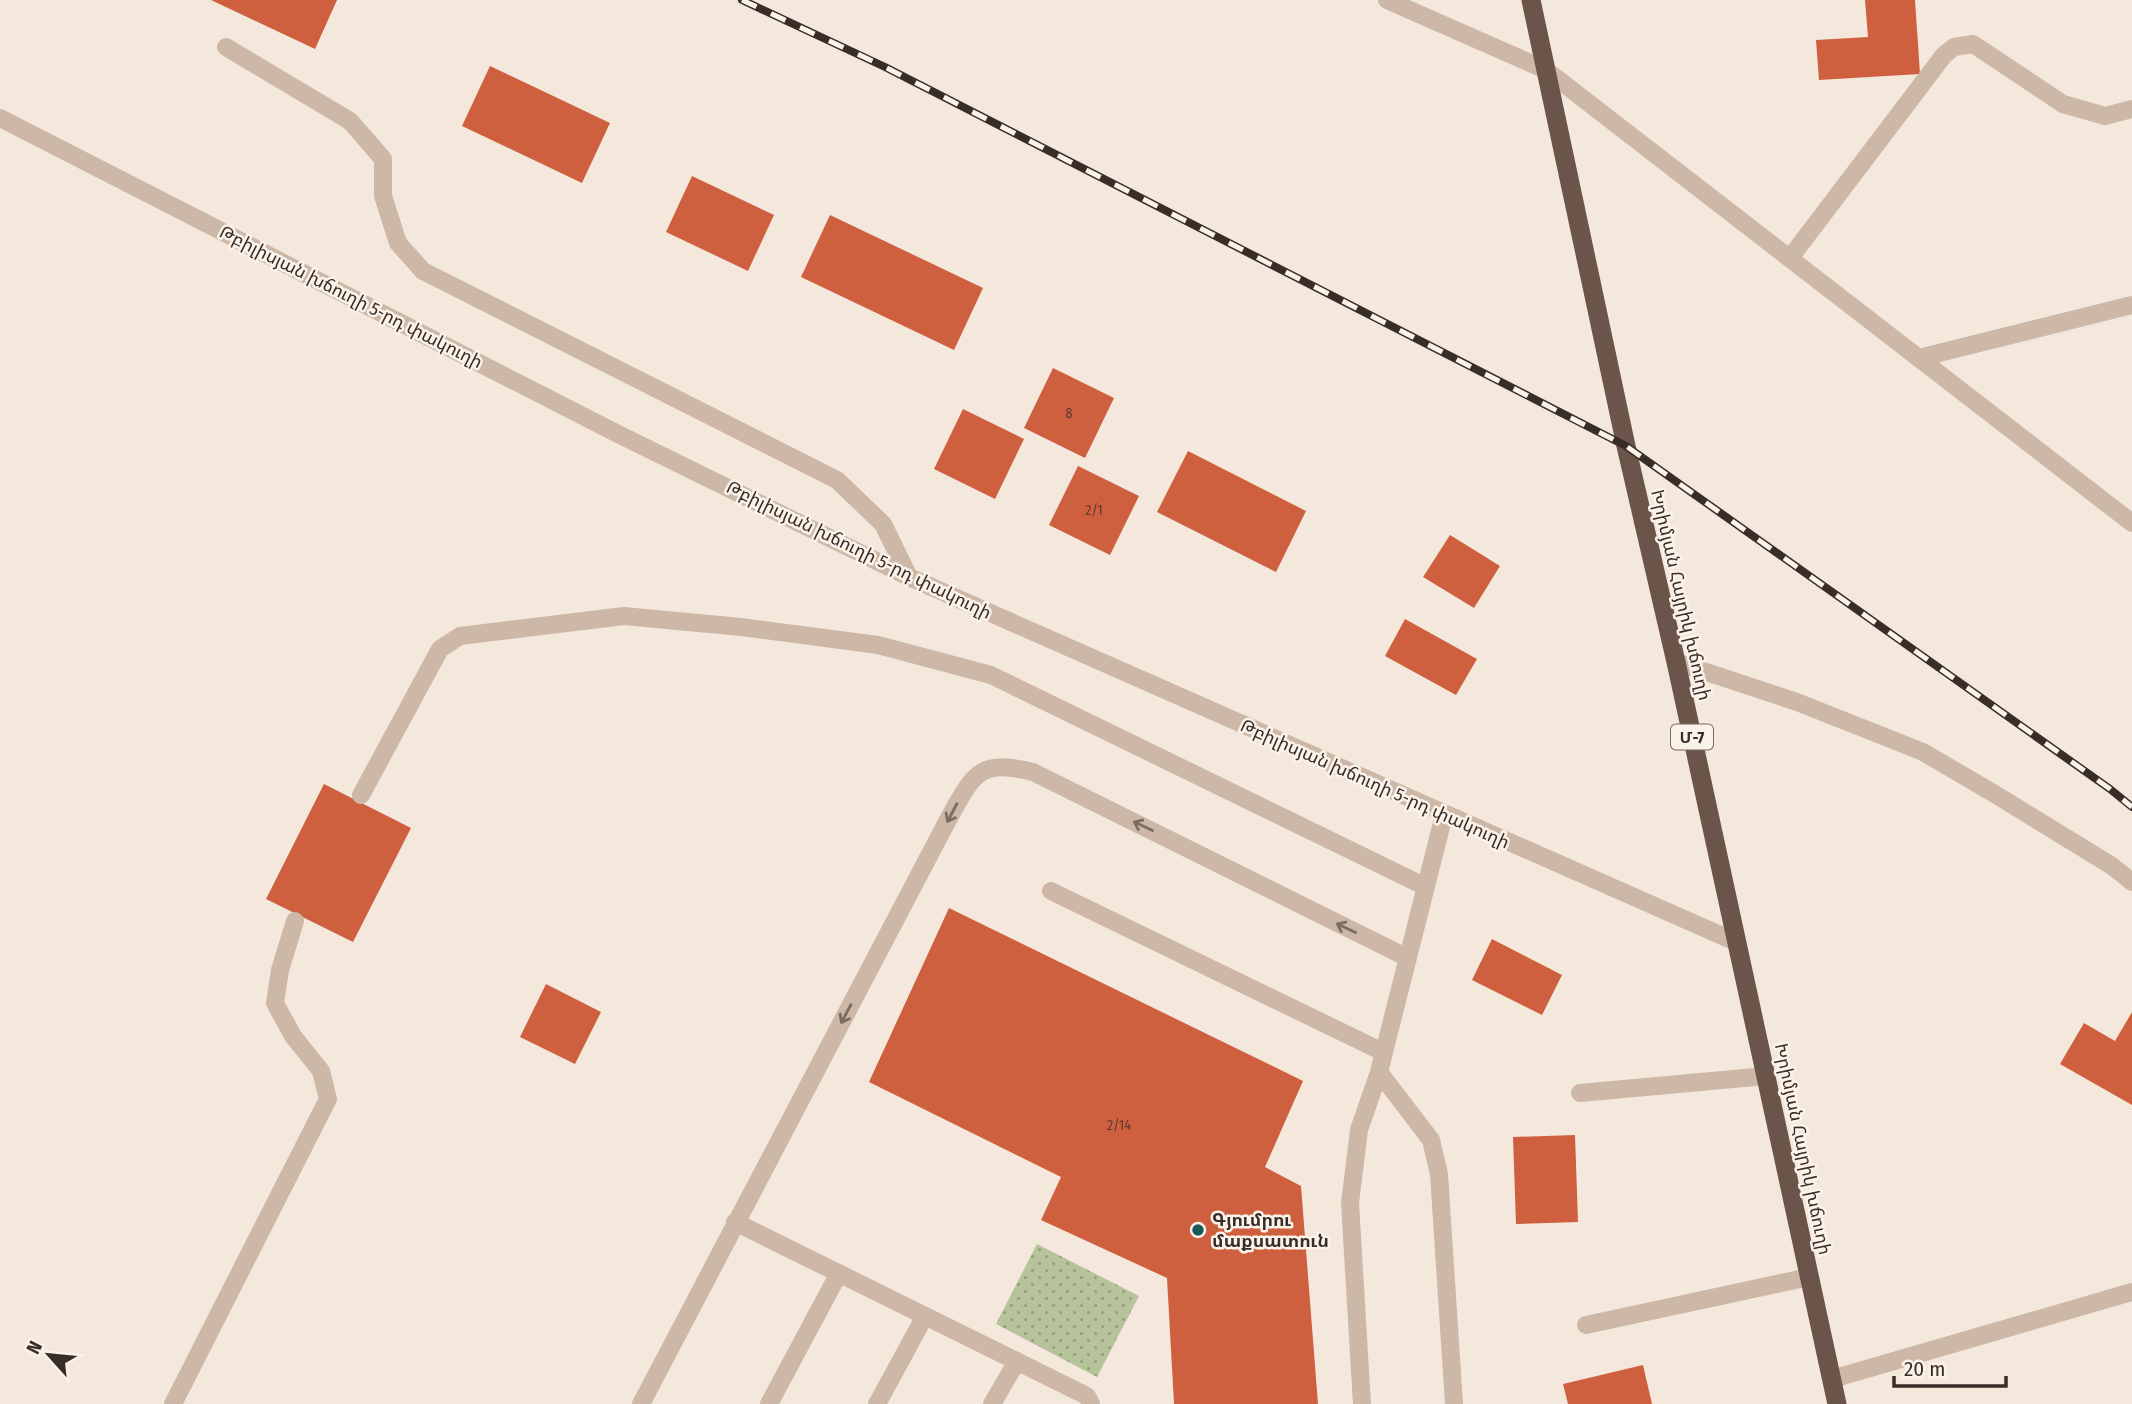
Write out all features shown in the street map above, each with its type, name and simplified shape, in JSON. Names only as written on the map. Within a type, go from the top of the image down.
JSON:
[{"type":"highway","name":"Խրիմյան Հայրիկ խճուղի","points":[[1531,0],[1626,446],[1676,662],[1837,1404]]},
{"type":"street","points":[[1387,0],[1546,70],[2132,523]]},
{"type":"street","points":[[1790,258],[1944,55],[1954,47],[1973,44],[2063,104],[2105,117],[2132,109]]},
{"type":"street","points":[[226,47],[350,121],[383,159],[383,196],[398,243],[424,271],[837,480],[883,524],[909,577]]},
{"type":"street","name":"Թբիլիսյան խճուղի 5-րդ փակուղի","points":[[0,118],[618,434],[909,577],[1737,942]]},
{"type":"street","points":[[1919,358],[2132,305]]},
{"type":"street","points":[[361,795],[440,649],[460,636],[624,616],[741,627],[878,645],[991,675],[1426,887]]},
{"type":"street","points":[[1676,662],[1797,702],[1923,752],[2112,866],[2132,882]]},
{"type":"street","points":[[641,1404],[970,780],[986,769],[1009,766],[1033,772],[1408,958]]},
{"type":"street","points":[[1362,1404],[1349,1203],[1359,1130],[1379,1072],[1444,815]]},
{"type":"street","points":[[1051,891],[1383,1052]]},
{"type":"street","points":[[173,1404],[328,1099],[321,1071],[293,1036],[275,1003],[280,970],[295,921]]},
{"type":"street","points":[[1379,1072],[1431,1140],[1440,1174],[1454,1404]]},
{"type":"street","points":[[1580,1093],[1766,1076]]},
{"type":"street","points":[[735,1222],[1087,1396],[1091,1404]]},
{"type":"street","points":[[769,1404],[839,1273]]},
{"type":"street","points":[[1586,1325],[1809,1277]]},
{"type":"street","points":[[1832,1379],[2132,1292]]},
{"type":"street","points":[[877,1404],[925,1316]]},
{"type":"street","points":[[992,1404],[1017,1361]]},
{"type":"green space","points":[[1037,1244],[1139,1296],[1097,1377],[996,1324]]},
{"type":"building","points":[[211,0],[337,0],[315,49]]},
{"type":"building","points":[[1865,0],[1915,0],[1920,74],[1819,80],[1816,40],[1868,37]]},
{"type":"building","points":[[490,66],[610,123],[582,183],[462,126]]},
{"type":"building","points":[[692,176],[774,215],[748,271],[666,232]]},
{"type":"building","points":[[830,215],[983,288],[954,350],[801,277]]},
{"type":"building","points":[[1053,368],[1114,398],[1085,458],[1024,428]]},
{"type":"building","points":[[963,409],[1024,439],[995,499],[934,469]]},
{"type":"building","points":[[1188,451],[1306,511],[1276,572],[1157,512]]},
{"type":"building","points":[[1078,466],[1139,496],[1110,555],[1049,525]]},
{"type":"building","points":[[1450,535],[1500,566],[1474,608],[1423,577]]},
{"type":"building","points":[[1405,619],[1477,659],[1456,695],[1385,656]]},
{"type":"building","points":[[324,784],[411,828],[353,942],[266,899]]},
{"type":"building","points":[[949,908],[1303,1081],[1265,1167],[1301,1186],[1318,1404],[1174,1404],[1167,1278],[1041,1220],[1061,1177],[869,1082]]},
{"type":"building","points":[[1492,939],[1562,975],[1542,1015],[1472,980]]},
{"type":"building","points":[[546,984],[601,1012],[575,1064],[520,1037]]},
{"type":"building","points":[[2132,1012],[2132,1105],[2060,1064],[2084,1023],[2115,1041]]},
{"type":"building","points":[[1575,1135],[1578,1222],[1516,1224],[1513,1137]]},
{"type":"building","points":[[1643,1365],[1652,1404],[1568,1404],[1563,1384]]},
{"type":"railway","points":[[742,0],[885,67],[1626,446],[2132,807]]},
{"type":"place","name":"Գյումրու մաքսատուն","points":[[1198,1230]]}]
